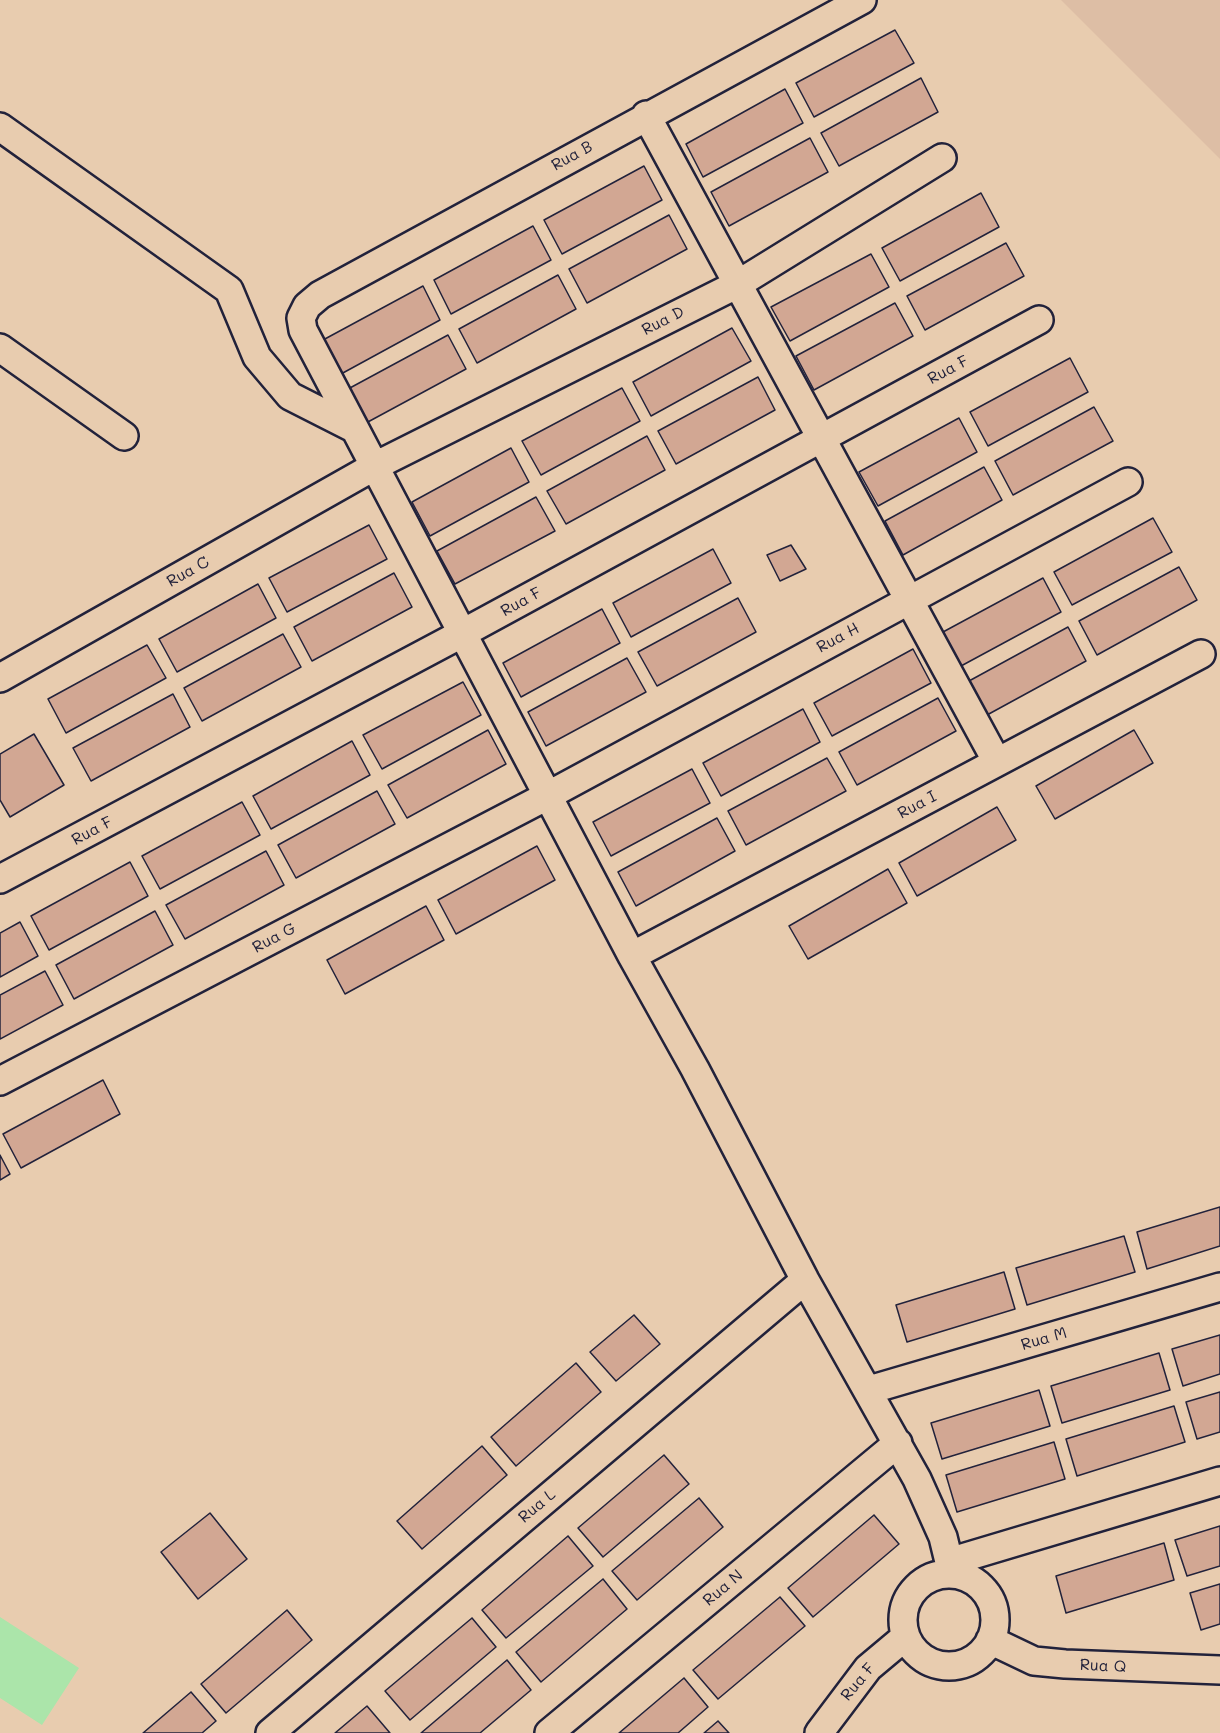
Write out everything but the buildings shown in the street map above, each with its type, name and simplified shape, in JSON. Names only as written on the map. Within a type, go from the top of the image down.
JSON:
[{"type":"street","name":"Rua B","points":[[355,429],[303,330],[301,318],[307,306],[320,295],[646,115],[862,0]]},
{"type":"street","points":[[646,115],[997,762]]},
{"type":"street","points":[[0,127],[229,290],[257,357],[290,396],[355,429],[805,1280],[898,1443],[932,1508],[951,1568],[986,1591],[995,1615],[990,1640],[972,1660],[947,1666],[933,1664],[921,1658],[905,1637],[904,1611],[912,1593],[926,1580],[951,1568],[1220,1481]]},
{"type":"street","name":"Rua D","points":[[375,466],[738,284],[942,158]]},
{"type":"street","name":"Rua F","points":[[0,879],[463,633],[1039,320]]},
{"type":"street","points":[[0,348],[124,436]]},
{"type":"street","name":"Rua C","points":[[0,678],[375,466]]},
{"type":"street","name":"Rua H","points":[[549,795],[1128,482]]},
{"type":"street","name":"Rua I","points":[[632,956],[1201,654]]},
{"type":"street","name":"Rua G","points":[[0,1081],[549,795]]},
{"type":"street","name":"Rua L","points":[[270,1733],[805,1280]]},
{"type":"street","name":"Rua M","points":[[869,1390],[1220,1287]]},
{"type":"street","name":"Rua N","points":[[549,1733],[898,1443]]},
{"type":"street","name":"Rua F","points":[[819,1733],[868,1668],[905,1637]]},
{"type":"street","name":"Rua Q","points":[[990,1640],[1034,1660],[1055,1663],[1220,1670]]},
{"type":"shaded area","points":[[1061,0],[1220,0],[1220,159]]},
{"type":"green space","points":[[0,1617],[79,1668],[42,1725],[0,1698]]}]
